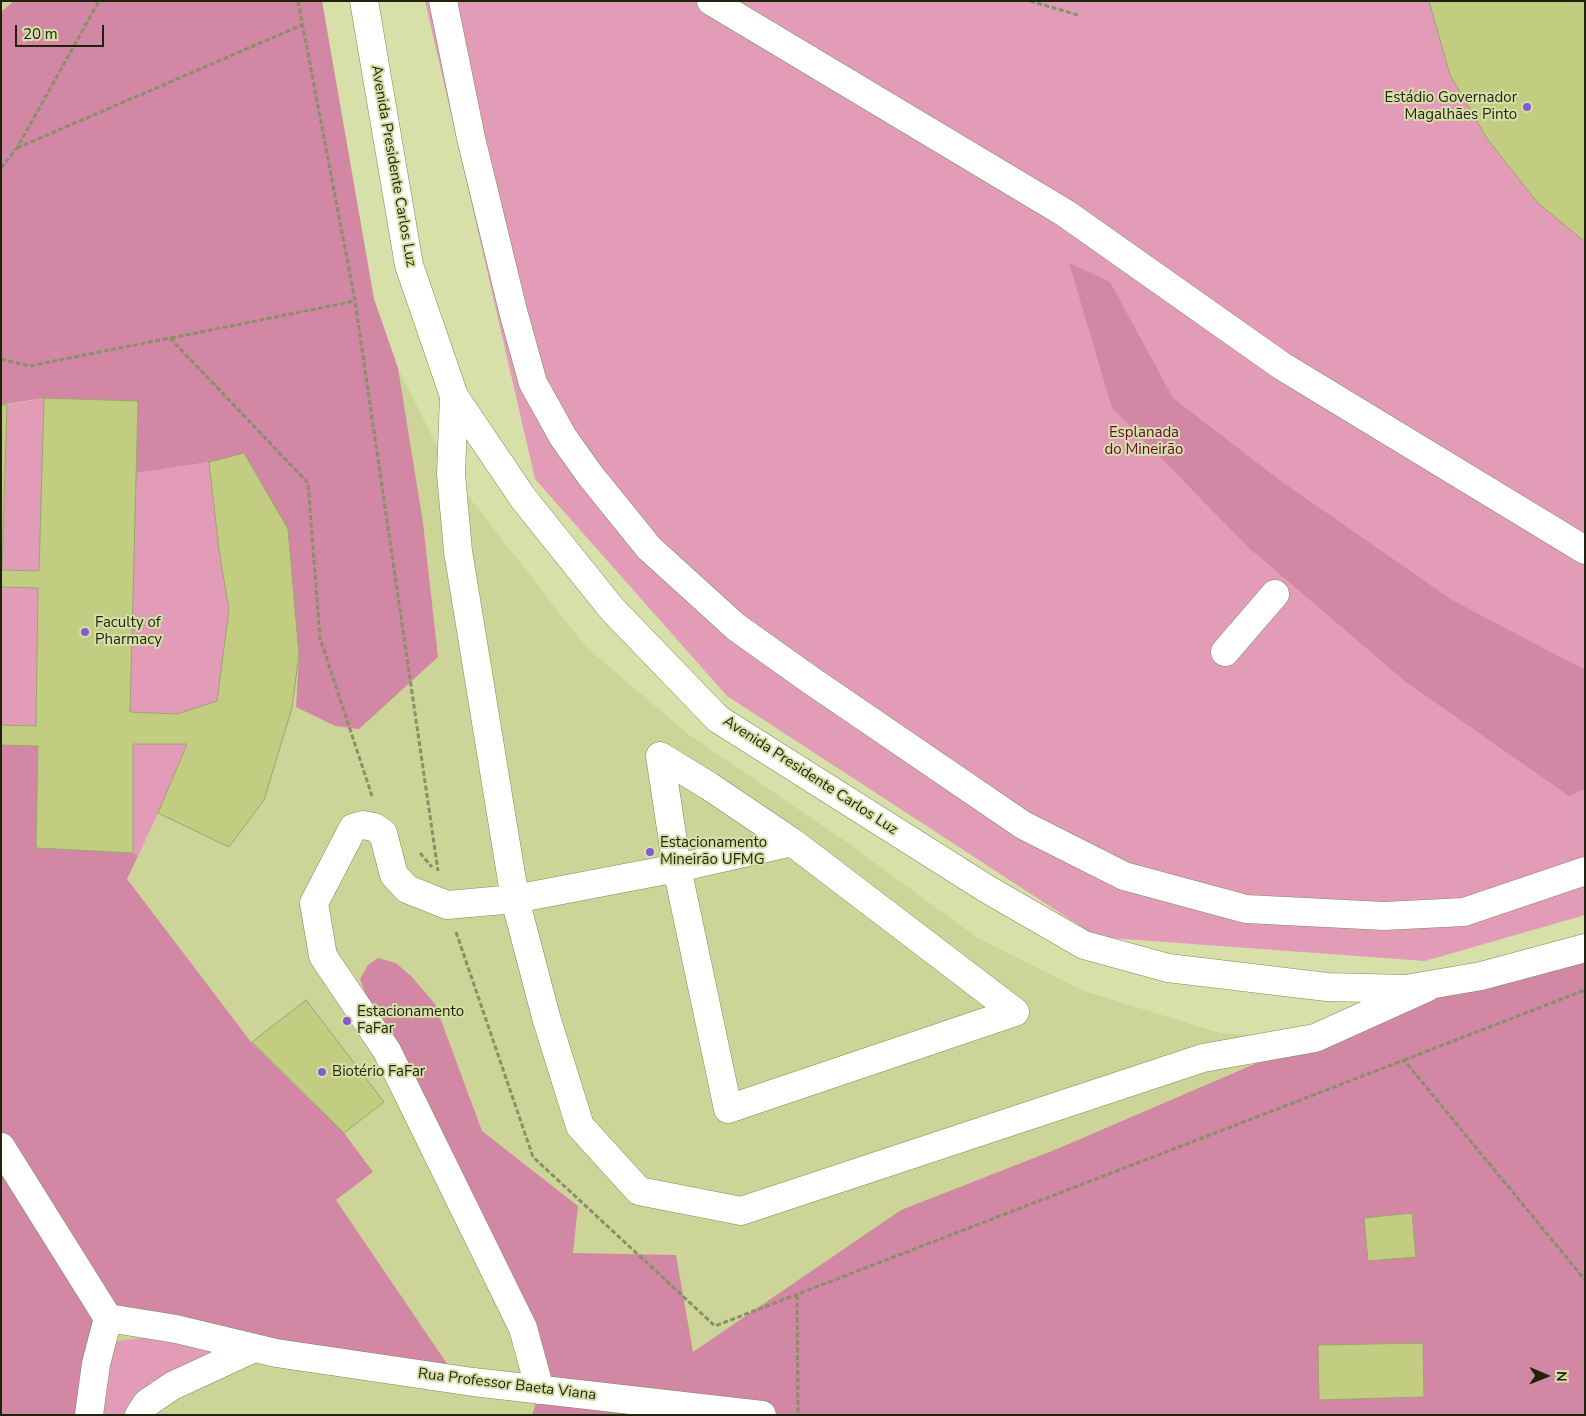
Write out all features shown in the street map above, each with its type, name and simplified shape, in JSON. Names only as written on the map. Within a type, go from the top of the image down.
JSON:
[{"type":"main road","name":"Avenida Presidente Carlos Luz","points":[[364,1],[409,265],[454,396],[523,498],[606,602],[718,718],[987,889],[1084,945],[1168,968],[1327,987],[1406,989],[1481,976],[1575,952]]},
{"type":"main road","points":[[425,1],[448,85],[471,138]]},
{"type":"main road","points":[[443,1],[471,138],[533,383],[563,437],[590,475],[649,548],[736,627],[1022,825],[1124,876],[1246,909],[1384,916],[1464,912],[1585,871]]},
{"type":"main road","points":[[711,1],[1065,213],[1282,366],[1585,550]]},
{"type":"main road","points":[[454,396],[451,474],[458,551],[516,899],[546,1017],[580,1126],[639,1190],[741,1211],[1203,1058],[1315,1038],[1432,985]]},
{"type":"main road","points":[[1225,652],[1275,594]]},
{"type":"main road","points":[[660,756],[709,786],[792,842],[1015,1012],[728,1109],[677,868],[660,756]]},
{"type":"main road","points":[[540,1390],[523,1328],[387,1051],[323,956],[314,903],[352,828],[363,825],[374,827],[383,833],[394,875],[407,889],[446,905],[516,899],[677,868],[792,842]]},
{"type":"main road","points":[[1,1147],[108,1318],[96,1364],[89,1415]]},
{"type":"main road","name":"Rua Professor Baeta Viana","points":[[108,1318],[176,1329],[276,1353],[374,1368],[540,1390],[762,1415]]},
{"type":"main road","points":[[139,1415],[147,1403],[172,1386],[254,1348]]},
{"type":"path","points":[[1,168],[17,148],[99,1]]},
{"type":"path","points":[[298,1],[355,301],[439,875],[414,846]]},
{"type":"path","points":[[1030,1],[1078,15]]},
{"type":"path","points":[[17,148],[302,25]]},
{"type":"path","points":[[1,359],[30,366],[355,301]]},
{"type":"path","points":[[170,338],[308,483],[320,638],[371,796],[378,803]]},
{"type":"path","points":[[1404,1060],[1585,990]]},
{"type":"path","points":[[797,1295],[798,1415]]},
{"type":"shaded area","points":[[1,1],[322,1],[374,299],[398,368],[451,474],[586,647],[688,734],[848,843],[976,937],[1084,991],[1220,1033],[1315,1038],[1585,1415],[1,1415]]},
{"type":"shaded area","points":[[14,1],[322,1],[374,299],[398,368],[423,523],[438,657],[359,729],[335,726],[296,707],[299,654],[288,529],[244,453],[209,462],[136,473],[138,401],[44,398],[1,405],[1,12]]},
{"type":"shaded area","points":[[1069,263],[1110,282],[1173,398],[1278,479],[1452,600],[1585,670],[1585,789],[1569,796],[1406,682],[1249,548],[1112,408]]},
{"type":"shaded area","points":[[1,745],[38,746],[36,848],[133,853],[138,856],[127,879],[251,1042],[344,1133],[373,1172],[336,1200],[458,1380],[108,1318],[89,1415],[1,1415]]},
{"type":"shaded area","points":[[1585,950],[1585,1415],[532,1415],[540,1390],[387,1051],[360,979],[368,965],[378,958],[396,963],[412,977],[435,1004],[482,1131],[578,1206],[573,1253],[676,1255],[693,1352],[901,1210],[1057,1149],[1315,1038],[1481,976]]},
{"type":"green space","name":"Esplanada do Mineirão","points":[[425,1],[1585,1],[1585,915],[1425,961],[1097,937],[727,696],[535,479]]},
{"type":"green space","points":[[44,398],[39,571],[2,570],[7,405]]},
{"type":"green space","points":[[209,462],[219,550],[229,610],[217,701],[177,714],[130,712],[136,473]]},
{"type":"green space","points":[[1,587],[38,588],[36,726],[1,725]]},
{"type":"green space","points":[[133,744],[187,744],[138,856],[133,853]]},
{"type":"green space","points":[[150,1337],[224,1353],[151,1382],[122,1415],[101,1415],[110,1342]]},
{"type":"building","name":"Estádio Governador Magalhães Pinto","points":[[1429,1],[1585,1],[1585,242],[1538,203],[1488,140],[1450,75]]},
{"type":"building","name":"Faculty of Pharmacy","points":[[44,398],[138,401],[130,712],[177,714],[217,701],[229,610],[219,550],[209,462],[244,453],[288,529],[299,654],[292,708],[264,800],[229,847],[158,813],[187,744],[133,744],[133,853],[36,848],[38,746],[1,745],[1,725],[36,726],[38,588],[1,587],[1,405],[7,405],[2,570],[39,571]]},
{"type":"building","name":"Biotério FaFar","points":[[306,1000],[384,1102],[344,1133],[252,1042]]},
{"type":"building","points":[[1412,1213],[1416,1257],[1368,1261],[1364,1218]]},
{"type":"building","points":[[1423,1343],[1424,1397],[1319,1400],[1318,1345]]},
{"type":"place","name":"Estádio Governador Magalhães Pinto","points":[[1527,107]]},
{"type":"place","name":"Faculty of Pharmacy","points":[[85,632]]},
{"type":"place","name":"Estacionamento Mineirão UFMG","points":[[650,852]]},
{"type":"place","name":"Estacionamento FaFar","points":[[347,1021]]},
{"type":"place","name":"Biotério FaFar","points":[[322,1072]]}]
